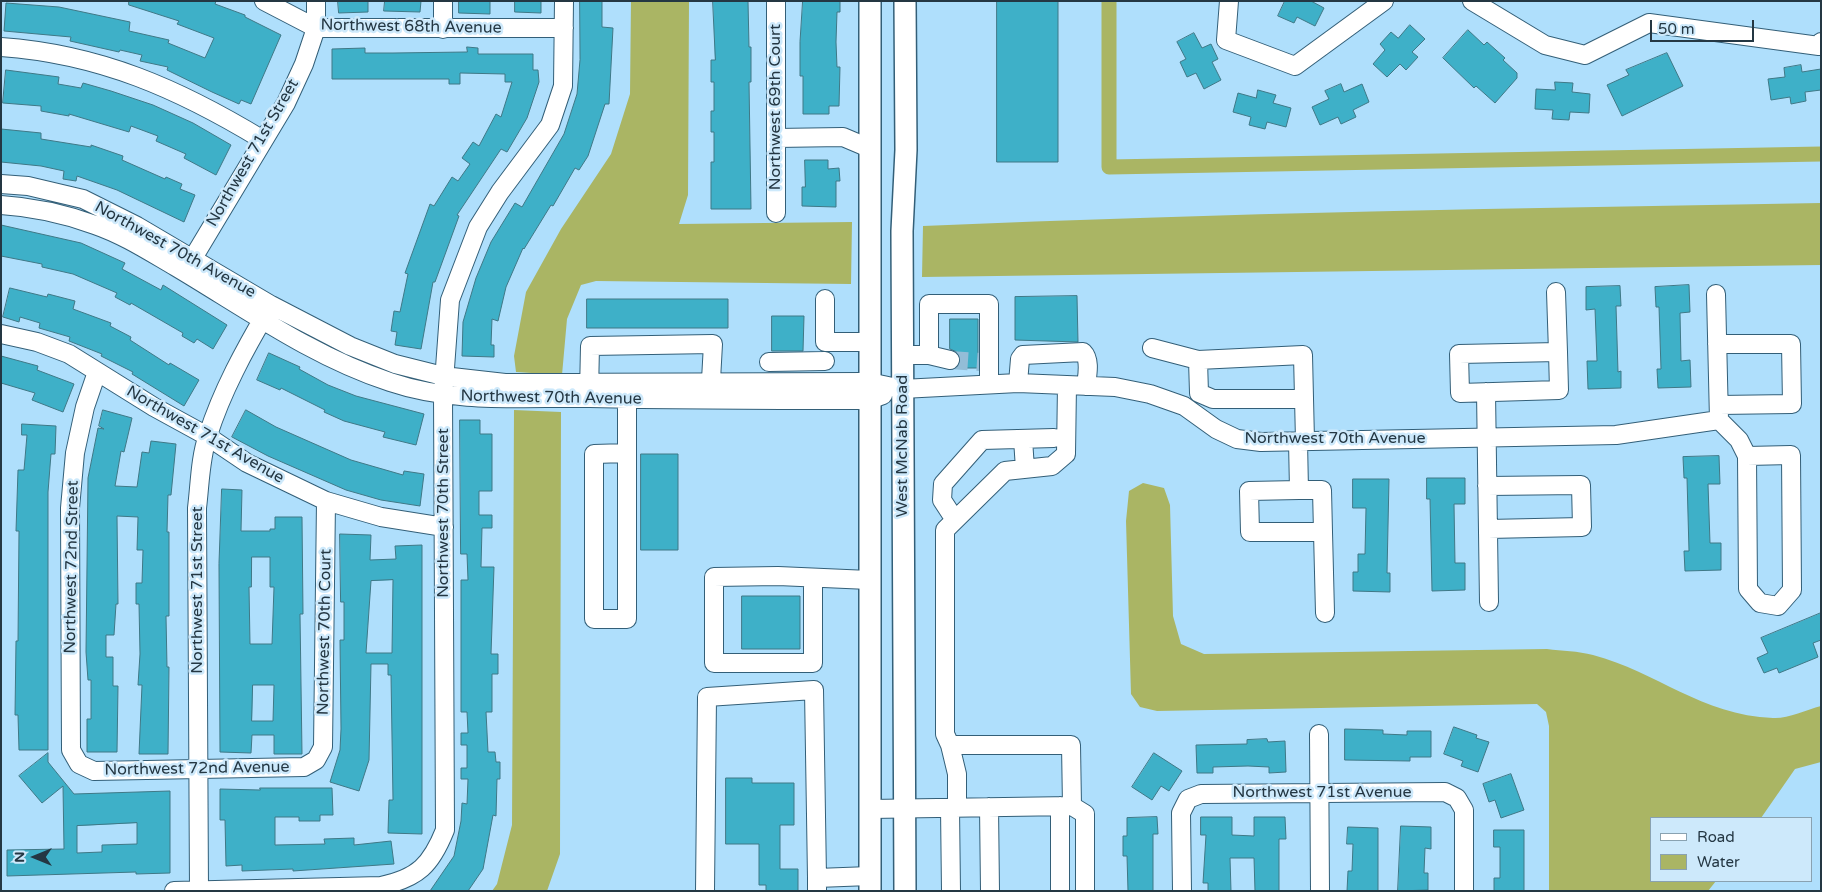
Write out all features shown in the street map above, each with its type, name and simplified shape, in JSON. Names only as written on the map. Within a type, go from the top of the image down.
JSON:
[{"type":"main road","name":"West McNab Road","points":[[870,1],[868,215],[870,884]]},
{"type":"main road","name":"West McNab Road","points":[[905,1],[906,150],[902,230],[905,891]]},
{"type":"street","name":"Northwest 68th Avenue","points":[[264,1],[316,28],[564,28]]},
{"type":"street","name":"Northwest 71st Street","points":[[189,265],[286,102],[304,64],[316,28],[316,1]]},
{"type":"street","points":[[443,1],[443,29]]},
{"type":"street","name":"Northwest 70th Street","points":[[174,891],[381,886],[403,882],[422,869],[436,853],[445,830],[443,376],[450,300],[478,227],[500,192],[550,125],[563,86],[564,1]]},
{"type":"street","name":"Northwest 69th Court","points":[[776,1],[776,213]]},
{"type":"street","points":[[1229,1],[1226,40],[1295,66],[1384,1]]},
{"type":"street","points":[[1472,1],[1545,46],[1585,55],[1648,23],[1820,44]]},
{"type":"street","points":[[1,47],[88,60],[153,81],[212,109],[263,140]]},
{"type":"street","points":[[776,138],[843,137],[869,148]]},
{"type":"street","name":"Northwest 70th Avenue","points":[[1,184],[28,186],[83,199],[137,226],[189,265],[267,312],[353,368],[391,383],[443,395],[503,400],[711,380],[824,382],[869,391]]},
{"type":"street","name":"Northwest 70th Avenue","points":[[1,205],[29,207],[95,224],[189,265]]},
{"type":"street","points":[[1556,292],[1558,352],[1559,390],[1460,393],[1459,354],[1558,352]]},
{"type":"street","points":[[1716,294],[1719,412],[1739,440],[1747,456],[1748,589],[1760,603],[1778,606],[1792,590],[1791,455],[1747,456]]},
{"type":"street","points":[[902,296],[929,304],[988,304],[984,362],[989,384]]},
{"type":"street","points":[[824,382],[825,299]]},
{"type":"street","points":[[929,304],[929,355]]},
{"type":"street","name":"Northwest 71st Street","points":[[199,890],[197,508],[207,436],[229,382],[267,312]]},
{"type":"street","name":"Northwest 70th Avenue","points":[[267,312],[394,364],[443,376],[589,391],[628,400],[869,391],[1018,383],[1115,387],[1150,394],[1184,406],[1216,429],[1237,439],[1261,442],[1616,435],[1719,412],[1792,404],[1791,344],[1717,344]]},
{"type":"street","name":"Northwest 71st Avenue","points":[[1,334],[37,342],[69,354],[154,408],[207,436],[247,463],[326,501],[381,517],[444,526]]},
{"type":"street","points":[[825,342],[869,342]]},
{"type":"street","points":[[589,391],[590,346],[713,344],[711,380]]},
{"type":"street","points":[[1152,348],[1198,360],[1303,355],[1304,399],[1299,490]]},
{"type":"street","points":[[1018,383],[1020,359],[1023,355],[1083,352],[1086,356],[1088,367],[1086,386]]},
{"type":"street","points":[[902,355],[929,355],[950,360]]},
{"type":"street","points":[[1198,360],[1199,393],[1213,399],[1304,399]]},
{"type":"street","points":[[769,362],[825,361]]},
{"type":"street","name":"Northwest 72nd Street","points":[[79,764],[71,750],[70,508],[75,453],[84,408],[97,372]]},
{"type":"street","points":[[951,891],[953,808],[958,774],[945,734],[945,530],[1005,471],[1052,466],[1066,454],[1067,385]]},
{"type":"street","points":[[1486,392],[1489,602]]},
{"type":"street","points":[[627,453],[594,454],[594,620],[627,620],[628,400]]},
{"type":"street","points":[[955,520],[942,500],[944,484],[982,440],[1054,438]]},
{"type":"street","points":[[1024,439],[1025,469]]},
{"type":"street","points":[[1487,486],[1581,485],[1582,527],[1488,529]]},
{"type":"street","points":[[1323,532],[1250,532],[1249,491],[1322,490],[1325,613]]},
{"type":"street","name":"Northwest 70th Court","points":[[316,760],[324,747],[326,501]]},
{"type":"street","points":[[813,579],[813,663],[714,663],[714,577],[778,576],[869,580]]},
{"type":"street","points":[[705,891],[704,784],[707,697],[814,690],[817,885],[870,884]]},
{"type":"street","points":[[1318,734],[1320,891]]},
{"type":"street","points":[[950,745],[1071,745],[1060,891]]},
{"type":"street","name":"Northwest 72nd Avenue","points":[[79,764],[94,771],[304,767],[316,760]]},
{"type":"street","name":"Northwest 71st Avenue","points":[[1182,891],[1181,813],[1188,799],[1201,794],[1445,792],[1457,798],[1464,810],[1464,891]]},
{"type":"street","points":[[870,810],[1066,806],[1085,814],[1085,891]]},
{"type":"street","points":[[989,807],[990,891]]},
{"type":"water","points":[[631,1],[689,1],[688,195],[679,224],[852,222],[851,284],[596,281],[581,285],[567,319],[562,375],[516,372],[514,356],[526,292],[561,229],[611,154],[630,94]]},
{"type":"water","points":[[1821,203],[1821,265],[922,277],[923,226],[1260,214]]},
{"type":"water","points":[[514,410],[561,412],[560,854],[547,891],[492,891],[497,884],[512,825]]},
{"type":"water","points":[[1143,483],[1164,488],[1170,505],[1173,616],[1181,644],[1204,654],[1547,649],[1582,653],[1616,662],[1701,701],[1747,715],[1778,718],[1821,706],[1821,762],[1795,769],[1762,817],[1650,817],[1650,882],[1715,882],[1708,891],[1549,891],[1549,726],[1546,712],[1537,704],[1157,711],[1140,707],[1131,694],[1126,521],[1129,491]]},
{"type":"building","points":[[129,1],[216,1],[215,4],[245,15],[245,17],[281,35],[251,104],[241,100],[239,104],[212,92],[167,70],[168,67],[140,61],[142,55],[70,41],[71,37],[4,31],[6,3],[59,7],[130,22],[129,31],[169,40],[168,43],[205,58],[214,38],[177,24],[179,21],[129,5]]},
{"type":"building","points":[[338,1],[368,1],[368,12],[339,13]]},
{"type":"building","points":[[385,1],[421,1],[420,12],[384,11]]},
{"type":"building","points":[[459,1],[490,1],[490,14],[459,13]]},
{"type":"building","points":[[515,1],[541,1],[541,13],[515,12]]},
{"type":"building","points":[[580,1],[602,1],[602,27],[613,28],[609,104],[605,104],[588,156],[579,170],[575,168],[553,206],[551,205],[523,248],[506,287],[498,321],[492,319],[491,345],[494,345],[494,357],[462,356],[463,322],[476,278],[491,242],[515,203],[522,207],[564,134],[577,94],[580,60]]},
{"type":"building","points":[[713,1],[748,1],[749,47],[751,47],[751,82],[749,82],[751,209],[711,209],[711,162],[714,162],[714,132],[711,132],[711,111],[714,111],[714,82],[711,82],[711,60],[715,60]]},
{"type":"building","points":[[803,1],[840,1],[840,12],[837,12],[836,42],[837,67],[840,67],[839,106],[829,106],[829,114],[803,114],[803,76],[800,76],[800,42]]},
{"type":"building","points":[[997,1],[1058,1],[1058,162],[997,162]]},
{"type":"building","points":[[1285,1],[1311,1],[1324,8],[1315,26],[1297,17],[1294,23],[1278,16]]},
{"type":"building","points":[[1410,25],[1425,39],[1412,52],[1418,57],[1406,70],[1400,64],[1387,77],[1373,64],[1385,50],[1380,44],[1391,32],[1398,38]]},
{"type":"building","points":[[1468,30],[1484,45],[1487,42],[1505,58],[1503,60],[1517,73],[1517,78],[1495,103],[1476,86],[1474,88],[1443,58]]},
{"type":"building","points":[[1194,33],[1202,48],[1211,44],[1218,59],[1212,62],[1221,80],[1204,89],[1196,73],[1187,77],[1180,62],[1186,59],[1177,42]]},
{"type":"building","points":[[467,47],[478,48],[478,54],[533,54],[533,70],[538,70],[539,82],[527,118],[507,152],[501,149],[457,215],[459,216],[435,282],[433,282],[421,349],[395,345],[397,332],[391,331],[394,311],[400,312],[408,274],[405,273],[430,204],[434,206],[452,177],[458,181],[470,164],[462,158],[473,142],[479,146],[496,114],[501,117],[512,82],[505,82],[505,74],[460,73],[460,84],[449,84],[449,79],[332,79],[332,49],[365,48],[365,53],[467,52]]},
{"type":"building","points":[[1667,53],[1683,86],[1622,116],[1607,85],[1629,75],[1626,70]]},
{"type":"building","points":[[1801,65],[1802,72],[1821,69],[1821,90],[1805,92],[1806,101],[1791,104],[1790,97],[1771,100],[1768,79],[1785,77],[1784,68]]},
{"type":"building","points":[[6,70],[59,77],[58,84],[81,88],[83,83],[153,105],[193,123],[231,145],[216,175],[184,158],[186,154],[156,141],[158,136],[131,126],[129,132],[69,114],[69,116],[41,111],[41,106],[3,103]]},
{"type":"building","points":[[1555,82],[1573,83],[1572,92],[1590,94],[1589,113],[1570,112],[1569,120],[1552,119],[1553,110],[1535,109],[1536,89],[1555,90]]},
{"type":"building","points":[[1341,84],[1344,92],[1362,84],[1369,102],[1353,110],[1356,117],[1341,124],[1338,117],[1320,125],[1312,107],[1329,99],[1325,91]]},
{"type":"building","points":[[1258,90],[1276,95],[1273,103],[1291,108],[1286,127],[1267,122],[1265,129],[1249,125],[1251,117],[1233,112],[1238,93],[1256,98]]},
{"type":"building","points":[[1,129],[41,133],[41,139],[91,147],[91,145],[123,156],[122,160],[165,179],[166,177],[182,184],[180,189],[195,195],[184,222],[117,190],[77,176],[76,181],[63,179],[64,171],[41,166],[1,162]]},
{"type":"building","points":[[805,160],[828,160],[828,169],[839,168],[840,181],[836,181],[836,207],[802,206],[802,187],[805,187]]},
{"type":"building","points":[[1,225],[81,243],[125,263],[122,269],[161,290],[163,285],[227,325],[213,349],[197,339],[194,343],[182,336],[183,333],[131,303],[130,305],[115,297],[117,293],[73,274],[42,267],[42,264],[1,256]]},
{"type":"building","points":[[1689,285],[1690,312],[1680,313],[1681,361],[1690,360],[1691,387],[1658,388],[1657,369],[1661,369],[1659,307],[1656,307],[1655,287]]},
{"type":"building","points":[[1620,286],[1621,306],[1616,306],[1618,372],[1621,371],[1621,388],[1588,389],[1587,361],[1597,361],[1595,309],[1586,310],[1586,287]]},
{"type":"building","points":[[10,288],[47,297],[48,294],[75,301],[73,309],[111,323],[110,326],[131,337],[130,340],[169,365],[170,363],[199,380],[184,406],[132,374],[133,372],[101,356],[102,354],[69,341],[70,337],[39,328],[40,323],[20,317],[19,322],[3,317]]},
{"type":"building","points":[[1077,296],[1078,342],[1015,340],[1015,297]]},
{"type":"building","points":[[587,299],[728,299],[728,328],[587,328]]},
{"type":"building","points":[[772,316],[804,316],[803,351],[772,351]]},
{"type":"building","points":[[950,319],[978,319],[978,368],[956,368],[960,363],[960,357],[957,352],[950,349]]},
{"type":"building","points":[[269,353],[300,367],[299,369],[328,385],[356,396],[424,414],[416,445],[383,437],[385,432],[344,421],[281,388],[280,390],[257,380]]},
{"type":"building","points":[[1,356],[38,366],[37,370],[74,384],[63,412],[32,400],[35,393],[1,383]]},
{"type":"building","points":[[103,410],[132,418],[124,452],[121,451],[115,486],[137,487],[142,452],[149,453],[151,441],[176,444],[171,495],[168,495],[167,532],[169,532],[169,616],[166,616],[167,667],[169,667],[168,754],[139,754],[142,685],[138,685],[140,654],[139,604],[136,604],[136,583],[142,583],[143,550],[137,550],[138,517],[117,516],[118,604],[116,604],[114,635],[106,635],[106,657],[113,657],[113,686],[118,686],[117,752],[87,752],[87,719],[91,719],[91,680],[88,680],[86,652],[88,478],[98,428],[104,429],[99,426]]},
{"type":"building","points":[[246,410],[276,427],[351,460],[403,475],[404,471],[424,474],[420,506],[381,500],[346,490],[268,456],[232,437]]},
{"type":"building","points":[[460,420],[480,420],[480,434],[492,434],[492,491],[479,491],[479,515],[492,515],[492,528],[482,528],[481,567],[494,567],[491,654],[498,654],[498,674],[492,674],[492,712],[486,712],[488,752],[495,752],[496,762],[500,762],[500,779],[497,779],[496,816],[493,815],[483,869],[468,891],[430,891],[454,856],[461,821],[462,803],[467,804],[468,779],[461,779],[461,768],[467,768],[467,745],[461,745],[461,733],[468,733],[467,712],[461,712],[461,580],[468,580],[467,554],[461,554]]},
{"type":"building","points":[[22,424],[56,426],[55,454],[51,454],[48,492],[48,750],[19,750],[18,715],[15,715],[16,641],[18,641],[19,531],[16,531],[18,470],[24,470],[27,435],[22,435]]},
{"type":"building","points":[[641,454],[678,454],[678,550],[641,550]]},
{"type":"building","points":[[1719,456],[1720,484],[1708,484],[1710,543],[1721,543],[1721,570],[1685,571],[1684,551],[1689,551],[1687,478],[1684,478],[1683,457]]},
{"type":"building","points":[[1427,478],[1465,478],[1465,504],[1454,504],[1455,563],[1465,563],[1465,590],[1432,591],[1430,499],[1427,499]]},
{"type":"building","points":[[1353,479],[1389,479],[1387,573],[1390,573],[1390,592],[1353,591],[1353,572],[1358,572],[1358,554],[1365,554],[1366,508],[1353,508]]},
{"type":"building","points":[[222,489],[242,490],[241,531],[270,531],[270,529],[275,529],[275,517],[302,517],[303,614],[300,614],[302,754],[274,754],[274,735],[252,735],[251,753],[220,752],[219,564]],"holes":[[[252,557],[270,557],[270,587],[274,587],[272,644],[250,644],[249,587],[251,587]],[[253,685],[274,685],[273,721],[252,721]]]},
{"type":"building","points":[[340,534],[371,535],[370,560],[396,559],[395,546],[422,545],[422,834],[388,833],[389,800],[393,800],[391,675],[388,675],[388,664],[371,664],[369,760],[359,791],[330,782],[340,750],[340,640],[344,640],[344,602],[341,602]],"holes":[[[393,580],[392,653],[366,653],[371,581]]]},
{"type":"building","points":[[742,596],[800,596],[800,649],[742,649]]},
{"type":"building","points":[[1821,613],[1821,640],[1813,643],[1818,657],[1779,673],[1777,668],[1764,673],[1757,658],[1768,653],[1761,638]]},
{"type":"building","points":[[1454,727],[1477,735],[1476,738],[1489,742],[1478,772],[1461,766],[1463,761],[1444,754]]},
{"type":"building","points":[[1345,729],[1383,730],[1383,734],[1407,735],[1407,731],[1431,731],[1431,757],[1410,757],[1410,761],[1345,760]]},
{"type":"building","points":[[1267,739],[1268,742],[1285,741],[1286,772],[1269,773],[1269,767],[1248,766],[1213,767],[1213,773],[1197,773],[1196,745],[1247,744],[1247,740]]},
{"type":"building","points":[[48,753],[48,762],[74,794],[170,791],[170,873],[136,874],[136,872],[7,876],[7,850],[64,849],[63,786],[42,803],[19,776]],"holes":[[[137,823],[137,844],[102,845],[102,852],[77,853],[77,826]]]},
{"type":"building","points":[[1154,753],[1182,771],[1169,791],[1161,786],[1152,800],[1132,787]]},
{"type":"building","points":[[1511,774],[1524,810],[1501,818],[1495,800],[1489,802],[1483,784]]},
{"type":"building","points":[[726,778],[752,778],[752,783],[794,783],[794,825],[780,825],[780,869],[798,869],[798,891],[766,891],[766,885],[759,885],[759,844],[726,844]]},
{"type":"building","points":[[260,788],[332,788],[333,815],[320,815],[320,821],[299,821],[299,817],[275,817],[275,845],[325,844],[324,839],[354,838],[354,845],[391,841],[394,864],[293,871],[293,869],[242,871],[242,865],[226,866],[225,820],[220,820],[220,789],[260,790]]},
{"type":"building","points":[[1157,817],[1158,834],[1153,834],[1153,891],[1128,891],[1127,856],[1123,856],[1123,836],[1127,836],[1127,818]]},
{"type":"building","points":[[1201,817],[1232,817],[1232,835],[1254,836],[1254,817],[1285,817],[1286,839],[1279,839],[1279,891],[1255,891],[1254,858],[1230,858],[1231,891],[1208,891],[1208,883],[1203,883],[1206,835],[1201,835]]},
{"type":"building","points":[[1401,826],[1431,827],[1431,849],[1425,848],[1424,873],[1428,873],[1428,890],[1398,891]]},
{"type":"building","points":[[1348,827],[1378,828],[1378,891],[1347,891],[1348,871],[1352,871],[1353,844],[1347,844]]},
{"type":"building","points":[[1494,830],[1524,830],[1524,891],[1494,891],[1494,878],[1500,878],[1500,847],[1494,847]]},
{"type":"waterway","points":[[1109,1],[1109,167],[1821,154]]},
{"type":"tunnel","points":[[950,360],[980,362]]}]
